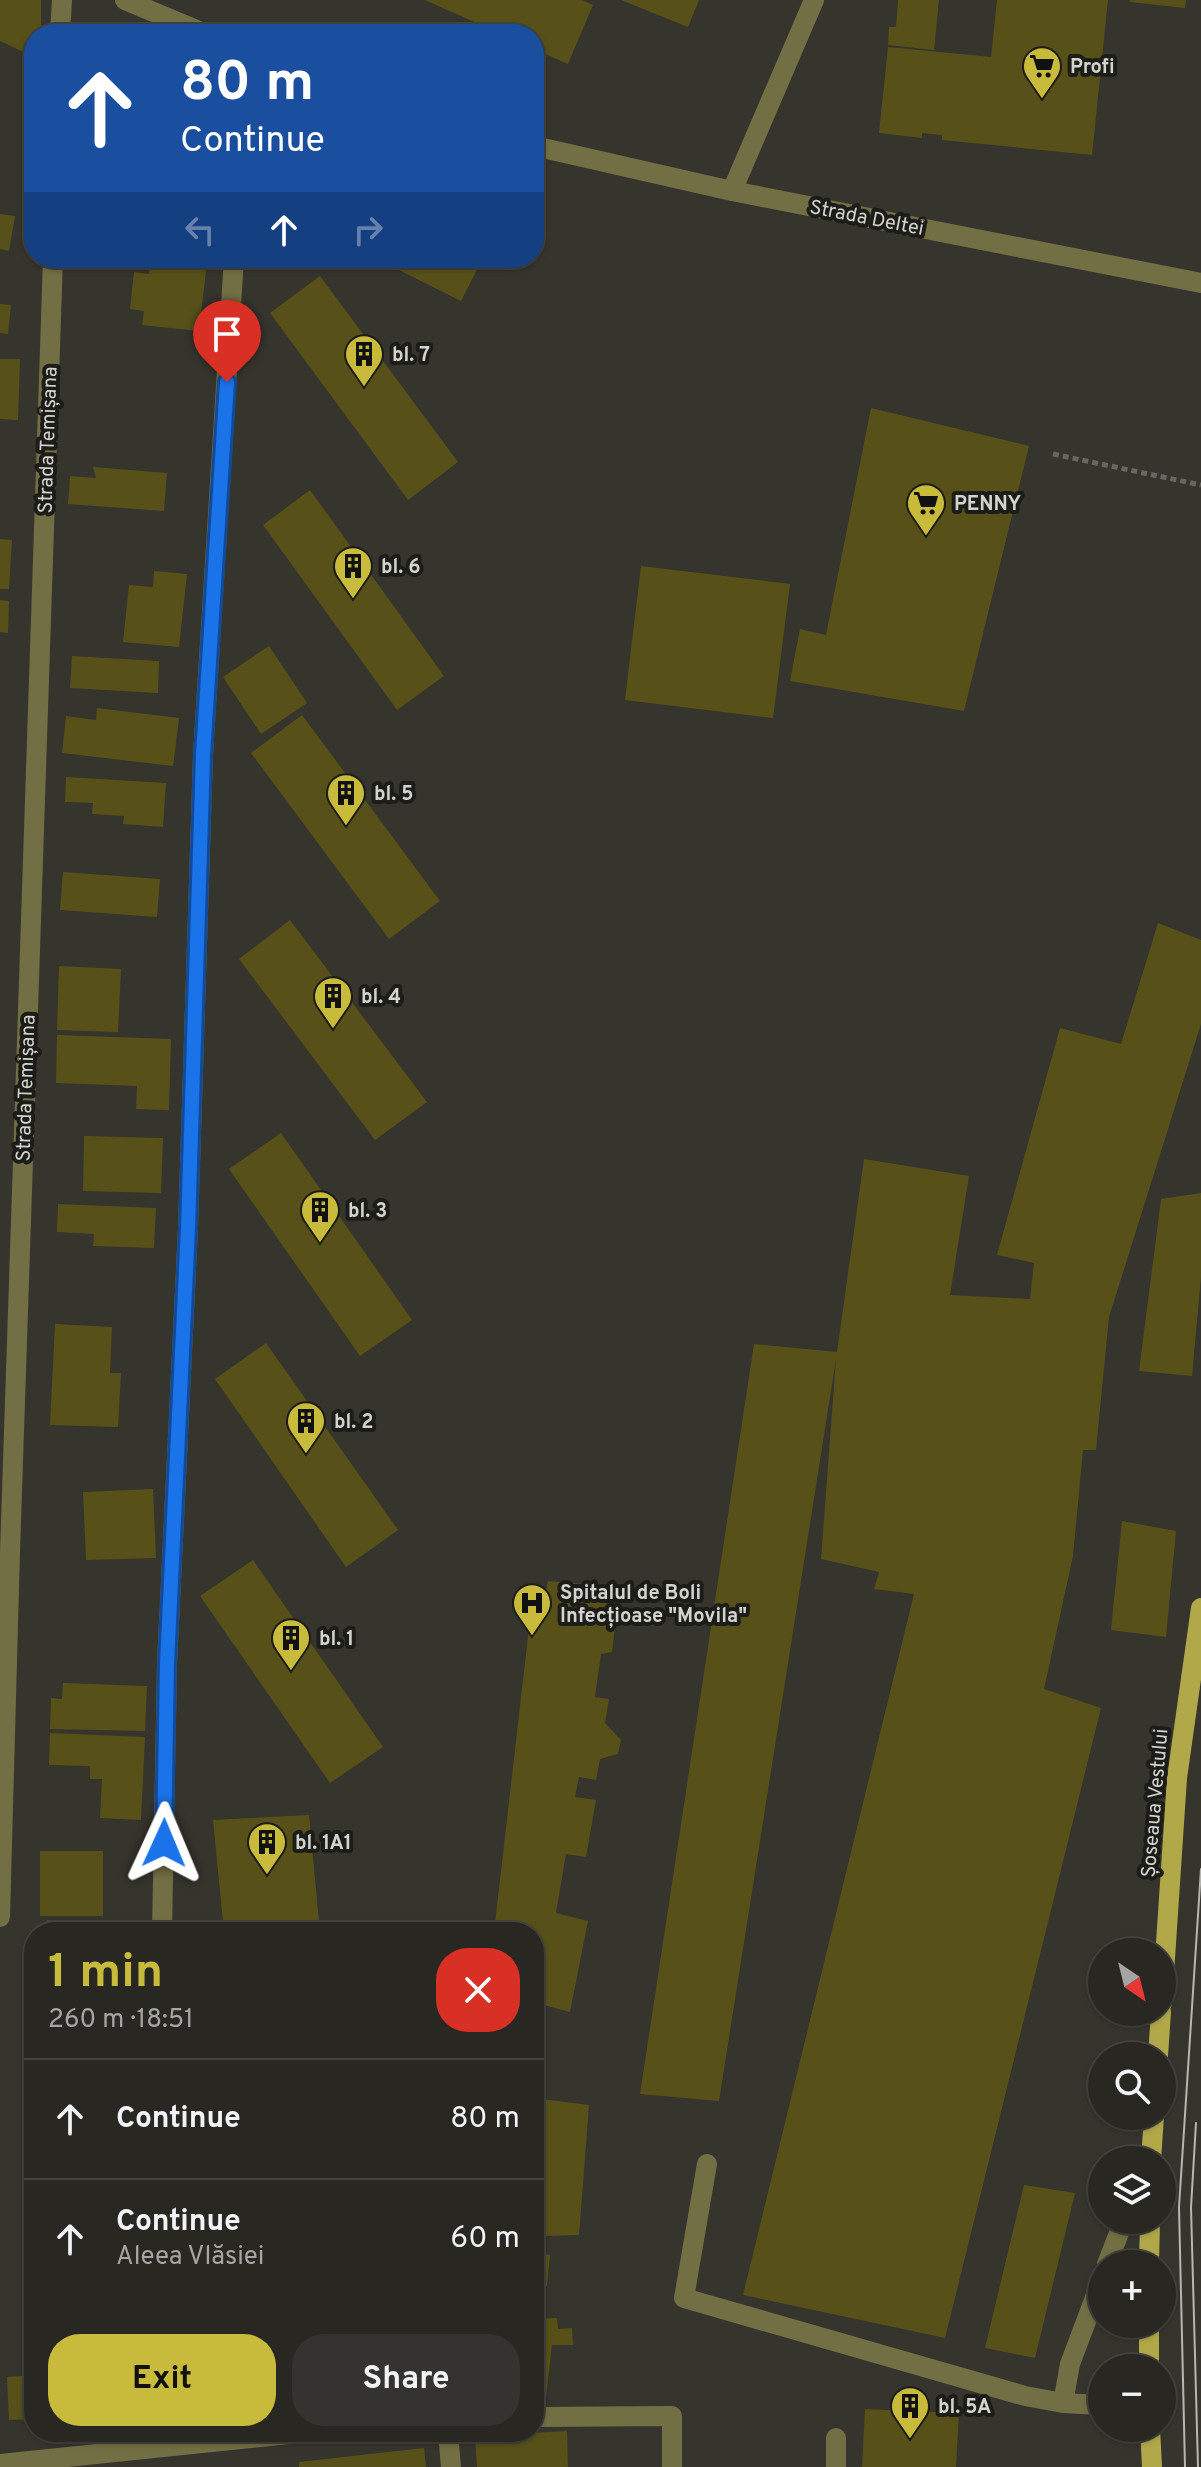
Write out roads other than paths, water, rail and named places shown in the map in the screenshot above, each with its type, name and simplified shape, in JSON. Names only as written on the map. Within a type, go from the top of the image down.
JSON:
[{"type":"main road","name":"Șoseaua Vestului","points":[[1166,1938],[1177,1778],[1201,1608]]},
{"type":"main road","points":[[1151,2442],[1152,2467]]},
{"type":"street","points":[[61,24],[62,0]]},
{"type":"street","points":[[125,0],[182,24]]},
{"type":"street","points":[[732,191],[814,0]]},
{"type":"street","name":"Strada Deltei","points":[[544,148],[732,191],[1201,283]]},
{"type":"street","name":"Strada Temișana","points":[[0,1917],[53,268]]},
{"type":"street","points":[[162,1922],[167,1664],[188,1228],[203,755],[233,268]]},
{"type":"street","points":[[707,2164],[684,2298],[1025,2396],[1088,2404]]},
{"type":"street","points":[[1063,2403],[1070,2364],[1088,2316]]},
{"type":"street","points":[[544,2417],[672,2416],[672,2467]]},
{"type":"street","points":[[836,2438],[836,2467]]},
{"type":"street","points":[[0,2464],[140,2442]]},
{"type":"street","points":[[449,2442],[451,2467]]},
{"type":"tram line","points":[[1185,2467],[1179,2207],[1201,1869]]},
{"type":"tram line","points":[[1196,2123],[1191,2207],[1198,2467]]},
{"type":"place","name":"Profi","points":[[1042,100]]},
{"type":"place","name":"bl. 7","points":[[364,388]]},
{"type":"place","name":"PENNY","points":[[926,537]]},
{"type":"place","name":"bl. 6","points":[[353,600]]},
{"type":"place","name":"bl. 5","points":[[346,827]]},
{"type":"place","name":"bl. 4","points":[[333,1030]]},
{"type":"place","name":"bl. 3","points":[[320,1244]]},
{"type":"place","name":"bl. 2","points":[[306,1455]]},
{"type":"place","name":"Spitalul de Boli Infecțioase \"Movila\"","points":[[532,1637]]},
{"type":"place","name":"bl. 1","points":[[291,1672]]},
{"type":"place","name":"bl. 1A1","points":[[267,1876]]},
{"type":"place","name":"bl. 5A","points":[[910,2440]]}]
